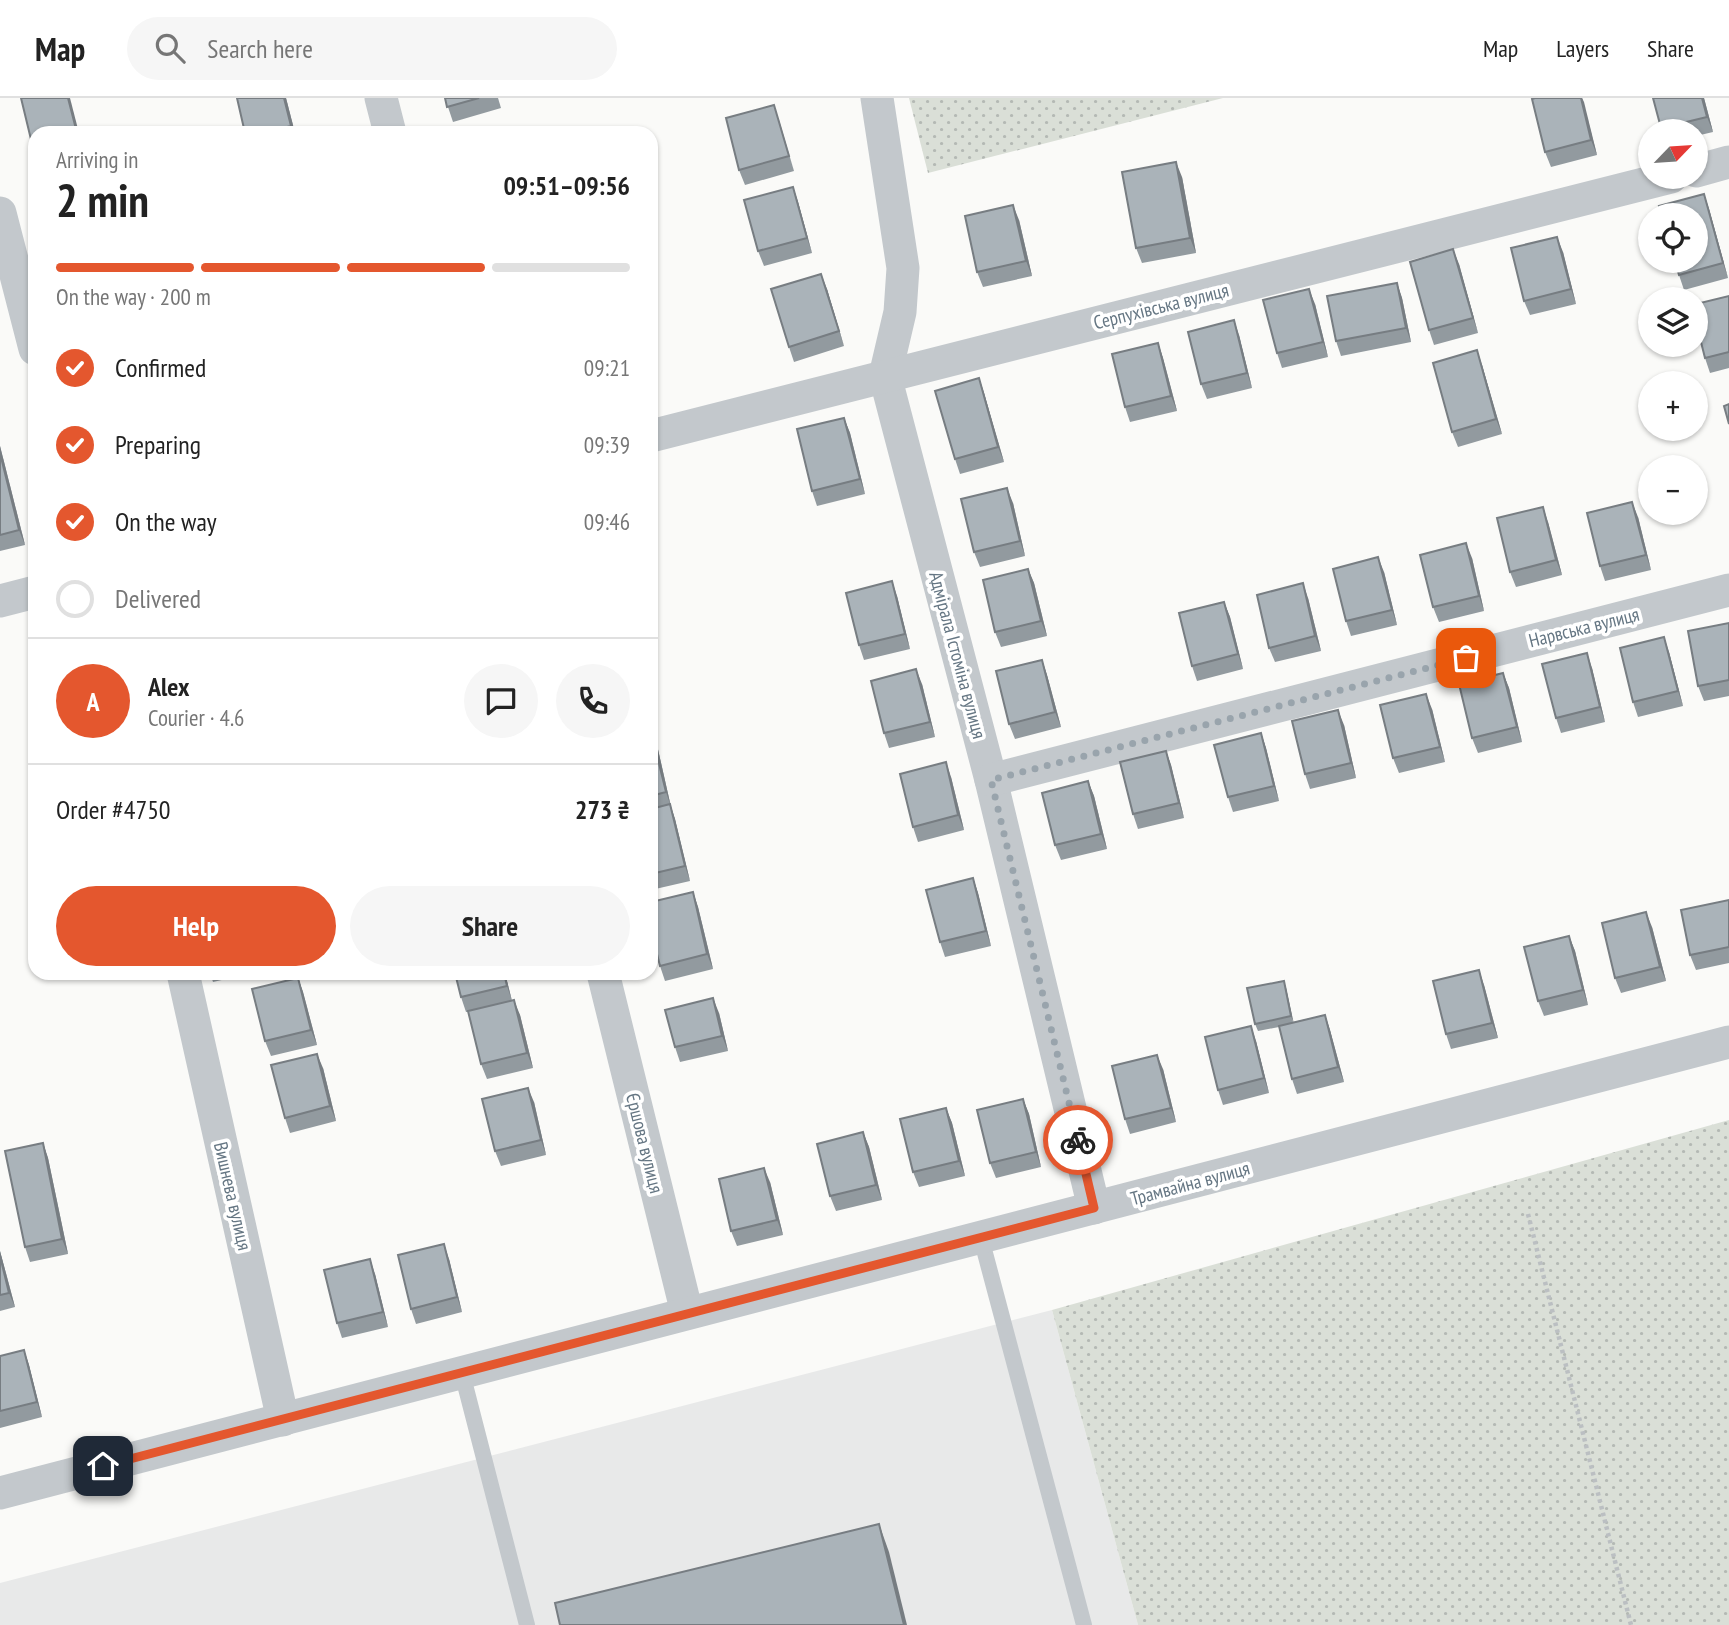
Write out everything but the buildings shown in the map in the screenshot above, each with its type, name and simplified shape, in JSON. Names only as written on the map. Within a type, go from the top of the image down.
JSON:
[{"type":"street","points":[[381,98],[388,126]]},
{"type":"street","name":"Адмірала Істоміна вулиця","points":[[877,98],[903,268],[900,312],[886,376],[991,780],[1094,1208]]},
{"type":"street","points":[[1708,168],[1729,162]]},
{"type":"street","name":"Серпухівська вулиця","points":[[658,434],[1638,185]]},
{"type":"street","points":[[0,213],[28,322]]},
{"type":"street","name":"Нарвська вулиця","points":[[991,780],[1729,590]]},
{"type":"street","points":[[0,601],[28,594]]},
{"type":"street","name":"Вишнева вулиця","points":[[185,980],[283,1420]]},
{"type":"street","name":"Єршова вулиця","points":[[605,980],[687,1313]]},
{"type":"street","name":"Трамвайна вулиця","points":[[0,1493],[1729,1042]]},
{"type":"lane","points":[[981,1238],[1084,1625]]},
{"type":"lane","points":[[462,1373],[527,1625]]},
{"type":"path","points":[[1528,1214],[1631,1625]]},
{"type":"shaded area","points":[[909,98],[1223,98],[928,173]]},
{"type":"shaded area","points":[[1729,1120],[1729,1625],[1138,1625],[1052,1310]]},
{"type":"shaded area","points":[[1052,1310],[1138,1625],[0,1625],[0,1583]]},
{"type":"way so far","points":[[1078,1140],[991,780],[1466,658]]},
{"type":"route","points":[[103,1466],[1094,1208],[1078,1140]]}]
